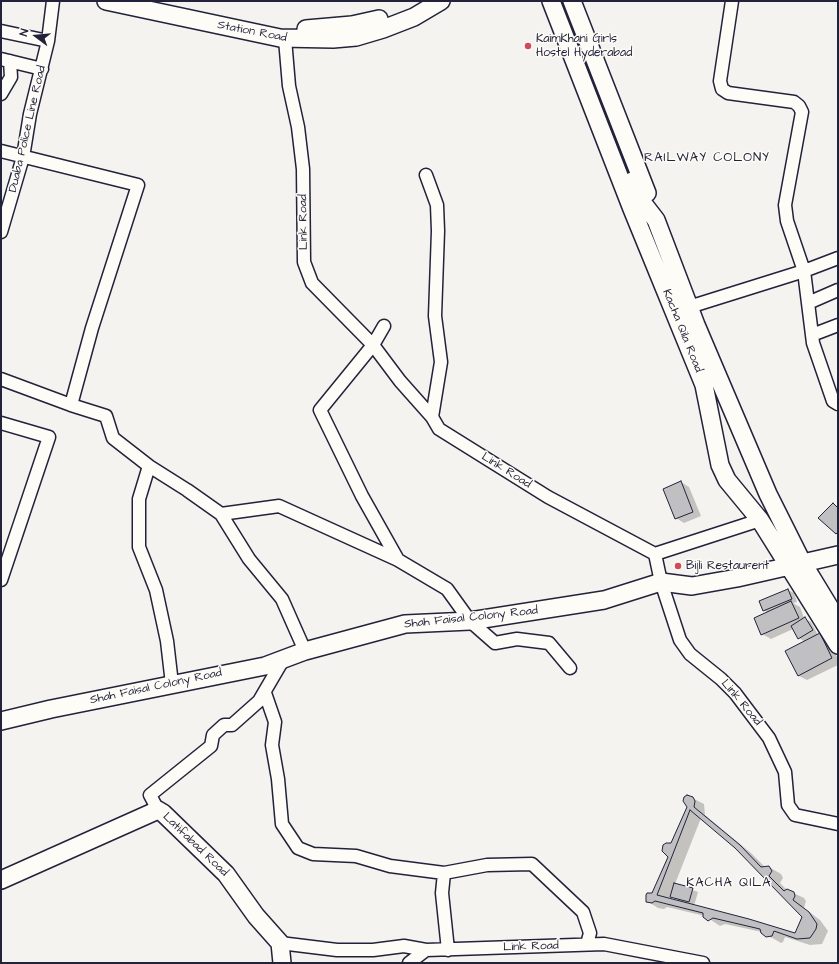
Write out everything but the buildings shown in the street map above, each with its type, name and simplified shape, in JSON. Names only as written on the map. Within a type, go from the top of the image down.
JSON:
[{"type":"street","name":"Duaba Police Line Road","points":[[2,227],[24,157],[30,114],[48,42],[53,1]]},
{"type":"street","name":"Station Road","points":[[106,1],[285,39],[334,39],[356,37],[414,17],[441,1]]},
{"type":"street","name":"Station Road","points":[[161,1],[281,28],[298,29],[366,23],[405,10],[423,1]]},
{"type":"street","name":"Kacha Qila Road","points":[[551,1],[704,385],[720,465],[727,480],[750,506],[796,564],[838,622]]},
{"type":"street","points":[[563,1],[636,191],[656,220]]},
{"type":"street","points":[[572,1],[689,307],[796,564]]},
{"type":"street","points":[[732,1],[720,81],[722,89],[728,93],[794,102],[799,106],[802,112],[785,204],[787,221],[804,271],[812,335],[833,401],[838,404]]},
{"type":"street","points":[[1,31],[48,42]]},
{"type":"street","name":"Link Road","points":[[285,39],[289,86],[298,127],[303,169],[304,262],[312,283],[373,346],[400,381],[432,417],[440,429],[548,497],[655,554],[661,582],[680,640],[690,654],[721,679],[735,693],[769,738],[785,772],[788,805],[795,815],[838,824]]},
{"type":"street","points":[[6,60],[42,69]]},
{"type":"street","points":[[1,94],[11,77],[6,60]]},
{"type":"street","points":[[1,151],[138,185],[92,328],[71,405]]},
{"type":"street","points":[[426,175],[437,205],[438,231],[435,316],[441,362],[432,417]]},
{"type":"street","points":[[636,191],[641,230]]},
{"type":"street","points":[[689,307],[804,271],[838,258]]},
{"type":"street","points":[[808,303],[838,290]]},
{"type":"street","points":[[812,335],[838,325]]},
{"type":"street","points":[[384,326],[373,346],[320,410],[362,496],[398,560]]},
{"type":"street","points":[[1,379],[71,405],[106,416],[114,438],[149,466],[188,490],[220,514],[249,559],[282,599],[305,651]]},
{"type":"street","points":[[1,423],[49,437],[2,573]]},
{"type":"street","points":[[149,466],[139,499],[139,547],[156,590],[167,641],[172,684]]},
{"type":"street","points":[[750,506],[755,492],[761,491],[768,494]]},
{"type":"street","points":[[220,514],[280,506],[398,560],[448,589],[470,621],[495,643],[517,639],[549,643],[570,668]]},
{"type":"street","points":[[655,554],[760,520]]},
{"type":"street","name":"Shah Faisal Colony Road","points":[[1,721],[51,709],[265,666],[305,651],[405,624],[470,621],[604,600],[661,582],[692,586],[737,578],[838,555]]},
{"type":"street","name":"Kacha Qila Road","points":[[796,564],[838,645]]},
{"type":"street","points":[[158,810],[150,795],[211,746],[213,735],[224,725],[232,725],[259,701],[283,660]]},
{"type":"street","points":[[265,693],[275,722],[272,745],[278,779],[282,824],[298,848],[313,854],[356,856],[390,866],[444,873],[487,865],[532,864],[583,912],[590,933],[587,944]]},
{"type":"street","name":"Latifabad Road","points":[[1,880],[158,810],[164,813],[226,874],[256,916],[280,943]]},
{"type":"street","points":[[444,873],[442,893],[448,950]]},
{"type":"street","points":[[280,943],[282,963]]},
{"type":"street","name":"Link Road","points":[[280,943],[337,950],[373,950],[404,946],[426,950],[448,950],[604,944],[703,963]]},
{"type":"street","points":[[409,963],[426,950]]},
{"type":"place","name":"KaimKhani Girls Hostel Hyderabad","points":[[528,46]]},
{"type":"place","name":"Bijli Restaurent","points":[[678,566]]},
{"type":"district","name":"RAILWAY COLONY","points":[[707,158]]},
{"type":"district","name":"KACHA QILA","points":[[729,883]]}]
